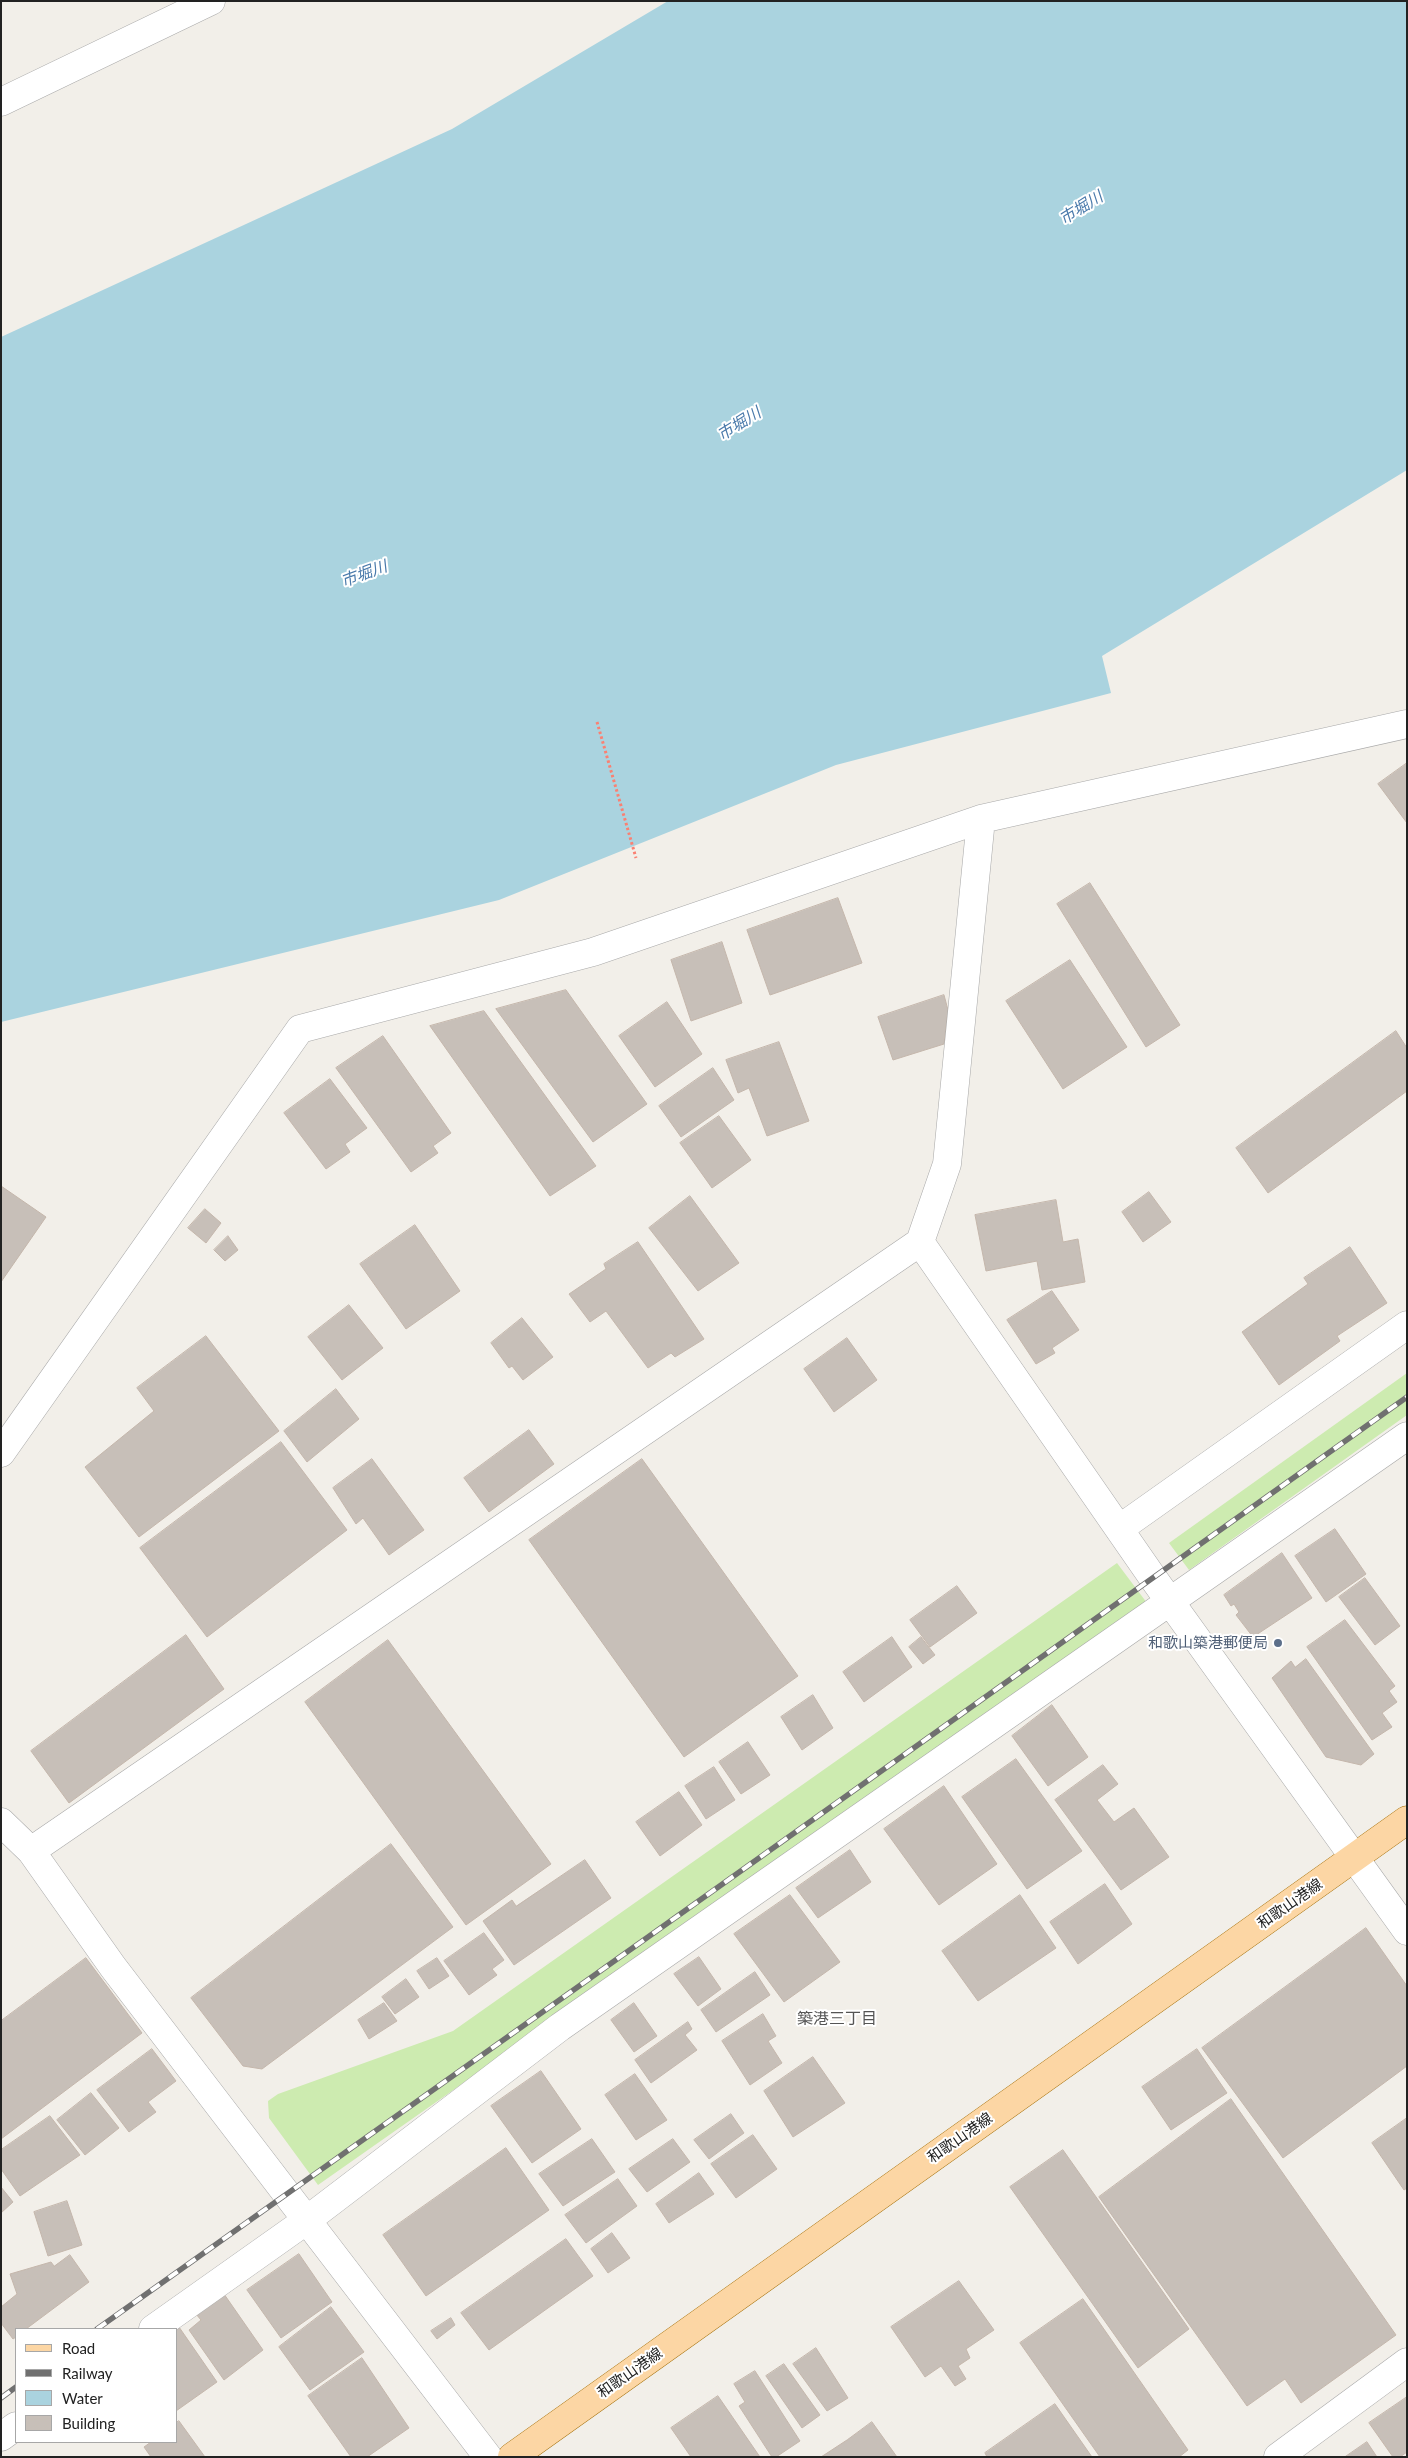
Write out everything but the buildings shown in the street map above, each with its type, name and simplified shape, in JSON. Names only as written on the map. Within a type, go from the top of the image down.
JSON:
[{"type":"main road","name":"和歌山港線","points":[[512,2457],[1407,1820]]},
{"type":"street","points":[[1,102],[211,1]]},
{"type":"street","points":[[1,1453],[300,1029],[593,952],[981,819],[1407,724]]},
{"type":"street","points":[[31,1851],[920,1242],[948,1164],[981,819]]},
{"type":"street","points":[[920,1242],[1119,1529],[1407,1931]]},
{"type":"street","points":[[1119,1529],[1407,1325]]},
{"type":"street","points":[[154,2328],[307,2220],[560,2027],[1407,1436]]},
{"type":"street","points":[[1,1822],[31,1851],[112,1967],[488,2457]]},
{"type":"street","points":[[1278,2457],[1407,2362]]},
{"type":"street","points":[[1,2437],[15,2427]]},
{"type":"path","points":[[597,722],[636,858]]},
{"type":"green space","points":[[1407,1373],[1407,1415],[1189,1570],[1169,1543]]},
{"type":"green space","points":[[1117,1563],[1147,1603],[318,2185],[269,2118],[268,2101],[278,2094],[453,2031]]},
{"type":"water","name":"市堀川","points":[[668,1],[1407,1],[1407,470],[1102,656],[1111,693],[836,765],[499,900],[1,1022],[1,337],[452,129]]},
{"type":"railway","points":[[98,2328],[1407,1397]]},
{"type":"railway","points":[[1,2398],[15,2388]]},
{"type":"place","name":"和歌山築港郵便局","points":[[1278,1643]]},
{"type":"district","name":"築港三丁目","points":[[837,2019]]}]
